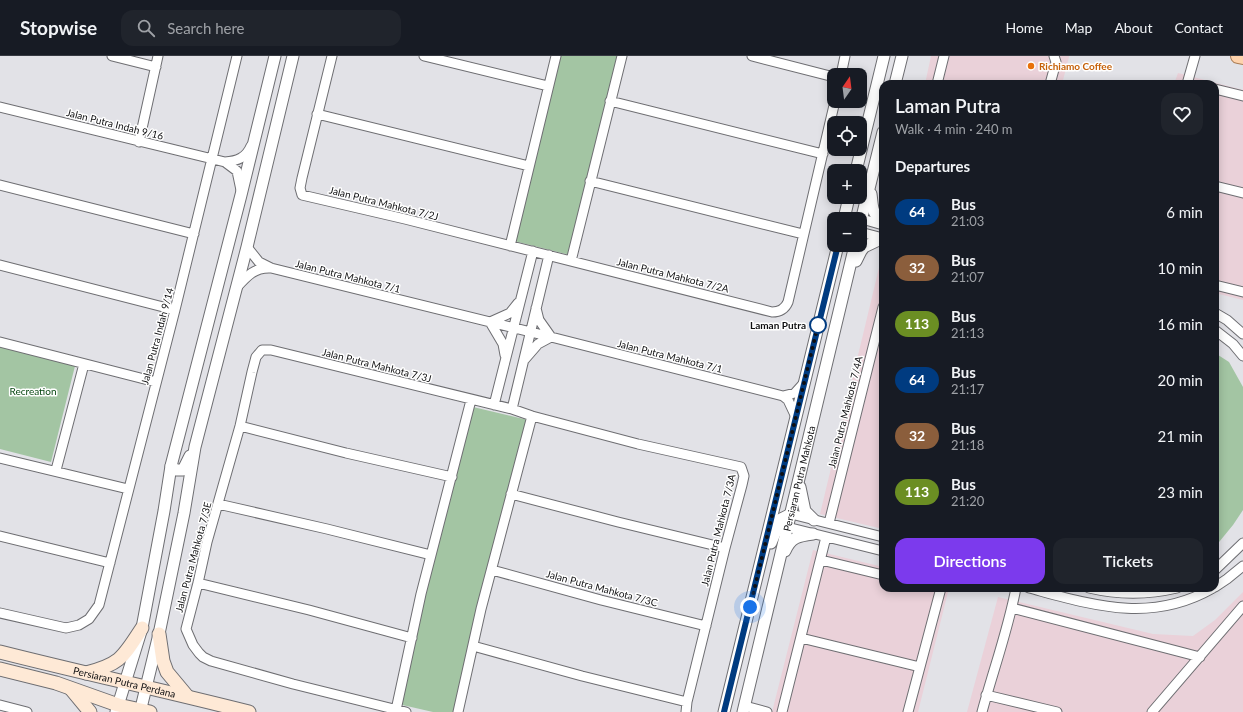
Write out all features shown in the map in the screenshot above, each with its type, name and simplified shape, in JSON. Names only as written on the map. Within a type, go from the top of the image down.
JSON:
[{"type":"main road","points":[[1238,56],[1243,57]]},
{"type":"main road","points":[[84,674],[114,664],[125,654],[142,628]]},
{"type":"main road","points":[[159,634],[163,661],[167,672],[187,696]]},
{"type":"main road","name":"Persiaran Putra Perdana","points":[[0,652],[84,674],[187,696],[249,712]]},
{"type":"main road","name":"Persiaran Putra Perdana","points":[[0,669],[56,683],[117,708],[143,711]]},
{"type":"main road","points":[[56,683],[70,689],[77,695],[90,712]]},
{"type":"street","points":[[112,56],[156,67]]},
{"type":"street","points":[[139,142],[158,56]]},
{"type":"street","name":"Jalan Putra Indah 9/14","points":[[0,613],[66,628],[80,625],[89,619],[99,606],[175,310],[237,56]]},
{"type":"street","points":[[117,708],[142,628],[171,466],[241,195],[275,56]]},
{"type":"street","points":[[332,56],[317,114],[529,166]]},
{"type":"street","points":[[424,56],[548,86]]},
{"type":"street","points":[[510,246],[556,56]]},
{"type":"street","points":[[571,261],[622,56]]},
{"type":"street","points":[[752,56],[827,75]]},
{"type":"street","points":[[842,68],[845,56]]},
{"type":"street","points":[[858,164],[884,56]]},
{"type":"street","points":[[896,80],[902,56]]},
{"type":"street","points":[[938,80],[944,56]]},
{"type":"street","points":[[1051,80],[1056,62],[1054,56]]},
{"type":"street","points":[[1190,80],[1195,56]]},
{"type":"street","points":[[143,711],[146,688],[159,634],[196,447],[247,247],[292,60],[281,63],[269,79]]},
{"type":"street","points":[[1219,90],[1243,96]]},
{"type":"street","points":[[610,101],[823,154]]},
{"type":"street","name":"Jalan Putra Indah 9/16","points":[[0,107],[225,162]]},
{"type":"street","points":[[590,181],[803,234],[833,108]]},
{"type":"street","name":"Jalan Putra Mahkota 7/2J","points":[[317,114],[300,188],[302,195],[541,253]]},
{"type":"street","points":[[225,162],[240,159],[245,156],[254,140]]},
{"type":"street","points":[[861,212],[870,186],[879,149]]},
{"type":"street","points":[[225,162],[237,171],[240,180],[241,195]]},
{"type":"street","points":[[0,185],[194,234]]},
{"type":"street","points":[[870,186],[872,209],[879,219]]},
{"type":"street","points":[[1219,187],[1243,193]]},
{"type":"street","points":[[867,222],[879,223]]},
{"type":"street","name":"Jalan Putra Mahkota 7/2A","points":[[541,253],[772,312],[782,310],[786,307],[803,234]]},
{"type":"street","points":[[867,234],[879,237]]},
{"type":"street","points":[[850,268],[864,247],[879,240]]},
{"type":"street","name":"Jalan Putra Mahkota 7/1","points":[[247,247],[259,262],[271,268],[783,396]]},
{"type":"street","name":"Persiaran Putra Mahkota","points":[[724,712],[836,252]]},
{"type":"street","points":[[833,265],[838,262],[842,252]]},
{"type":"street","name":"Persiaran Putra Mahkota","points":[[744,709],[778,566],[786,520],[799,479],[853,252]]},
{"type":"street","points":[[494,405],[519,302],[541,253]]},
{"type":"street","points":[[512,409],[536,305],[541,253]]},
{"type":"street","points":[[0,265],[175,310]]},
{"type":"street","name":"Jalan Putra Mahkota 7/1","points":[[237,287],[249,274],[254,271],[271,268]]},
{"type":"street","points":[[1219,286],[1243,292]]},
{"type":"street","points":[[505,361],[503,344],[490,322],[510,313],[519,302]]},
{"type":"street","points":[[523,362],[532,349],[551,337],[537,316],[536,305]]},
{"type":"street","points":[[1219,315],[1227,320],[1243,334]]},
{"type":"street","name":"Jalan Putra Mahkota 7/4A","points":[[829,523],[879,323]]},
{"type":"street","points":[[1219,333],[1233,344],[1243,356]]},
{"type":"street","points":[[0,342],[156,382]]},
{"type":"street","name":"Jalan Putra Mahkota 7/3J","points":[[252,372],[256,357],[262,350],[267,350],[512,409]]},
{"type":"street","points":[[56,470],[84,364]]},
{"type":"street","name":"Jalan Putra Mahkota 7/3E","points":[[252,372],[240,426],[207,542],[186,629],[194,645],[203,657],[211,661],[293,684],[406,712]]},
{"type":"street","points":[[783,396],[795,393],[805,382]]},
{"type":"street","points":[[783,396],[788,400],[796,417]]},
{"type":"street","points":[[396,710],[431,555],[471,400]]},
{"type":"street","name":"Jalan Putra Mahkota 7/3A","points":[[512,409],[532,416],[638,444],[741,467],[744,476],[687,702],[686,712]]},
{"type":"street","points":[[458,712],[481,609],[532,416]]},
{"type":"street","points":[[240,426],[452,477]]},
{"type":"street","points":[[171,466],[176,470],[183,470],[196,447]]},
{"type":"street","points":[[0,458],[56,470],[128,489]]},
{"type":"street","points":[[784,466],[785,484],[780,504],[786,520],[812,534],[879,550]]},
{"type":"street","points":[[799,479],[800,493],[805,511],[814,520]]},
{"type":"street","points":[[511,494],[725,548]]},
{"type":"street","points":[[218,504],[431,555]]},
{"type":"street","points":[[786,520],[814,520],[879,535]]},
{"type":"street","points":[[758,571],[786,520]]},
{"type":"street","points":[[778,566],[790,541],[799,536],[812,534]]},
{"type":"street","points":[[0,536],[110,563]]},
{"type":"street","points":[[782,712],[826,537]]},
{"type":"street","points":[[1219,566],[1243,543]]},
{"type":"street","points":[[1234,552],[1243,560]]},
{"type":"street","points":[[821,560],[879,574]]},
{"type":"street","points":[[1219,584],[1227,580],[1243,566]]},
{"type":"street","name":"Jalan Putra Mahkota 7/3C","points":[[492,570],[601,600],[706,626]]},
{"type":"street","points":[[198,584],[309,610],[412,638]]},
{"type":"street","points":[[908,712],[937,592]]},
{"type":"street","points":[[982,712],[1015,592]]},
{"type":"street","points":[[1044,592],[1114,608],[1132,609],[1172,605],[1193,598],[1204,592]]},
{"type":"street","points":[[1117,592],[1147,594],[1157,592]]},
{"type":"street","points":[[1152,712],[1243,606]]},
{"type":"street","points":[[1012,608],[1200,657]]},
{"type":"street","points":[[801,638],[920,667]]},
{"type":"street","points":[[473,646],[582,676],[687,702]]},
{"type":"street","points":[[986,695],[1057,712]]},
{"type":"street","points":[[0,705],[28,712]]},
{"type":"street","points":[[744,709],[768,712]]},
{"type":"shaded area","points":[[931,56],[1069,56],[1063,80],[926,80]]},
{"type":"shaded area","points":[[1178,73],[1205,80],[1175,80]]},
{"type":"shaded area","points":[[1219,84],[1243,90],[1243,300],[1219,294]]},
{"type":"shaded area","points":[[879,268],[879,528],[820,514]]},
{"type":"shaded area","points":[[813,550],[879,566],[879,592],[948,592],[918,712],[772,712]]},
{"type":"shaded area","points":[[1243,592],[1243,712],[967,712],[998,597],[1153,634],[1193,636],[1215,620]]},
{"type":"green space","points":[[558,56],[619,56],[570,255],[514,241]]},
{"type":"green space","name":"Recreation","points":[[0,347],[75,366],[51,462],[0,449]]},
{"type":"green space","points":[[1219,356],[1229,362],[1243,387],[1243,510],[1219,542]]},
{"type":"green space","points":[[473,407],[528,420],[455,712],[433,712],[398,704],[432,556]]},
{"type":"bus line","name":"64","points":[[724,712],[836,252]]},
{"type":"place","name":"Richiamo Coffee","points":[[1031,66]]},
{"type":"place","name":"Laman Putra","points":[[818,325]]},
{"type":"route","points":[[750,607],[818,325]]}]
